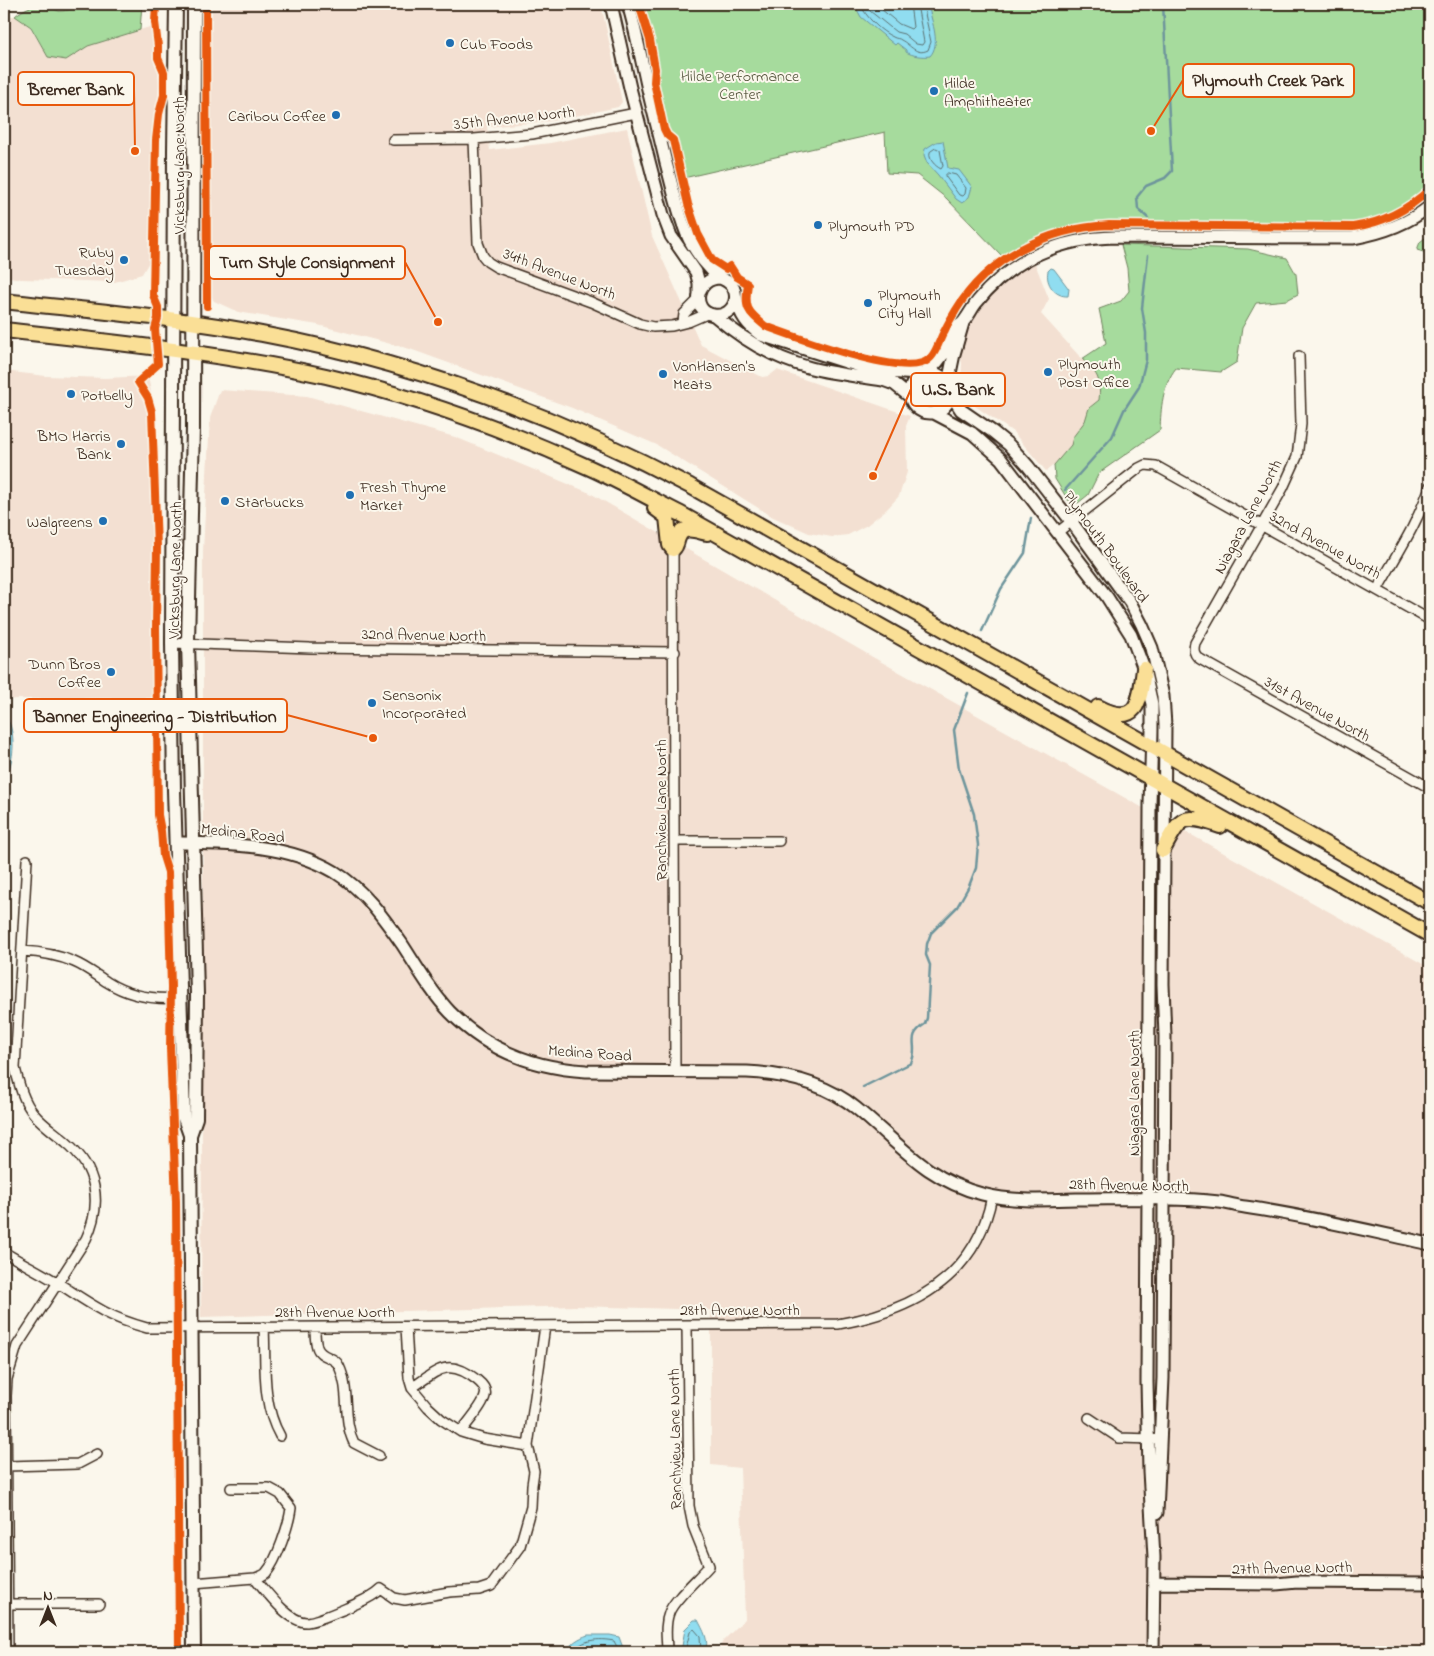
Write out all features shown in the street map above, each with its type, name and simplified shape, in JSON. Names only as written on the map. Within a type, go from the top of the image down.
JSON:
[{"type":"main road","name":"Vicksburg Lane North","points":[[176,4],[172,643],[184,1118],[190,1135],[194,1652]]},
{"type":"main road","name":"Vicksburg Lane North","points":[[190,1135],[196,1118],[197,994],[188,642],[194,352],[194,4]]},
{"type":"main road","points":[[4,301],[174,320],[262,334],[337,350],[409,370],[533,413],[638,459],[681,482],[1430,903]]},
{"type":"main road","points":[[4,330],[174,349],[272,365],[328,377],[400,396],[530,442],[590,468],[722,537],[1430,936]]},
{"type":"main road","points":[[564,458],[589,475],[664,513],[669,522],[670,545],[673,549],[677,546],[680,533],[685,530],[690,529],[722,537]]},
{"type":"main road","points":[[1034,680],[1068,691],[1108,712],[1119,715],[1129,712],[1139,702],[1144,669]]},
{"type":"main road","points":[[1163,850],[1176,827],[1186,820],[1194,818],[1200,818],[1261,840]]},
{"type":"street","points":[[611,4],[636,113],[663,215],[671,236],[696,272],[699,283],[699,296],[704,310],[754,343],[782,358],[810,368],[883,380],[894,384],[910,396]]},
{"type":"street","points":[[628,4],[679,214],[697,253],[720,278],[729,282],[732,286],[744,320],[761,335],[849,363],[884,372],[938,374],[949,388]]},
{"type":"street","name":"35th Avenue North","points":[[393,140],[474,139],[549,131],[636,113]]},
{"type":"street","name":"34th Avenue North","points":[[474,139],[478,243],[483,256],[488,262],[591,302],[640,324],[662,327],[688,322],[712,314]]},
{"type":"street","points":[[963,323],[953,331],[940,359],[912,383],[910,396],[912,403],[921,411],[934,413],[946,406],[954,354],[963,323],[981,296],[1015,266],[1034,254],[1064,243],[1086,238],[1115,236],[1354,238],[1385,231],[1401,225],[1430,206]]},
{"type":"street","points":[[683,322],[684,314],[699,296],[701,288],[709,280],[720,278]]},
{"type":"street","points":[[712,314],[726,313],[734,305],[736,299]]},
{"type":"street","name":"Niagara Lane North","points":[[1194,652],[1196,643],[1291,473],[1297,457],[1301,424],[1300,356]]},
{"type":"street","name":"Plymouth Boulevard","points":[[949,388],[961,410],[1009,445],[1071,521],[1130,602],[1142,625],[1152,648],[1163,696],[1158,750],[1150,779]]},
{"type":"street","name":"Plymouth Boulevard","points":[[934,413],[972,433],[1001,459],[1118,613],[1136,646],[1144,669],[1152,704],[1163,786]]},
{"type":"street","name":"32nd Avenue North","points":[[1058,532],[1139,468],[1151,465],[1156,466],[1430,620]]},
{"type":"street","points":[[1377,590],[1413,528],[1430,486]]},
{"type":"street","name":"Ranchview Lane North","points":[[673,549],[675,652],[675,1072]]},
{"type":"street","name":"32nd Avenue North","points":[[172,643],[188,642],[310,648],[675,652]]},
{"type":"street","name":"31st Avenue North","points":[[1194,652],[1200,659],[1430,788]]},
{"type":"street","name":"Niagara Lane North","points":[[1150,779],[1148,1439],[1154,1557],[1153,1652]]},
{"type":"street","name":"Niagara Lane North","points":[[1154,1557],[1163,1378],[1163,786]]},
{"type":"street","points":[[674,841],[779,841]]},
{"type":"street","name":"Medina Road","points":[[177,843],[273,849],[314,861],[336,873],[356,888],[374,906],[450,1012],[490,1044],[512,1056],[560,1070],[770,1073],[792,1077],[814,1084],[835,1094],[854,1107],[902,1151],[926,1169],[959,1186],[992,1196]]},
{"type":"street","points":[[8,1652],[6,1604],[6,1396],[11,1362],[17,1346],[86,1240],[92,1226],[95,1211],[93,1181],[87,1166],[78,1154],[34,1114],[19,1085],[15,1068],[27,860]]},
{"type":"street","points":[[22,951],[56,955],[92,971],[108,983],[146,997],[181,998]]},
{"type":"street","name":"28th Avenue North","points":[[4,1252],[89,1304],[127,1323],[147,1328],[687,1326],[838,1324],[884,1314],[925,1293],[960,1266],[983,1231],[992,1196],[1024,1200],[1148,1199],[1220,1202],[1295,1215],[1430,1244]]},
{"type":"street","points":[[255,1578],[280,1607],[298,1620],[308,1622],[376,1595],[381,1590],[394,1598],[405,1600],[449,1592],[479,1590],[491,1586],[520,1546],[531,1507],[534,1471],[528,1446],[544,1326]]},
{"type":"street","name":"Ranchview Lane North","points":[[667,1652],[666,1624],[668,1614],[673,1605],[709,1566],[693,1526],[689,1506],[687,1326]]},
{"type":"street","points":[[264,1327],[266,1391],[270,1417],[280,1436]]},
{"type":"street","points":[[406,1327],[409,1378],[412,1388],[428,1407],[441,1419],[461,1432],[528,1446]]},
{"type":"street","points":[[315,1328],[317,1348],[320,1353],[336,1361],[339,1366],[347,1396],[349,1429],[354,1442],[379,1456]]},
{"type":"street","points":[[412,1388],[439,1370],[446,1368],[462,1369],[480,1381],[486,1393],[484,1400],[461,1432]]},
{"type":"street","points":[[1090,1418],[1119,1438],[1161,1439]]},
{"type":"street","points":[[7,1466],[78,1464],[97,1454]]},
{"type":"street","points":[[193,1583],[255,1578],[264,1575],[290,1521],[291,1508],[280,1494],[269,1488],[232,1488]]},
{"type":"street","name":"27th Avenue North","points":[[1154,1583],[1430,1583]]},
{"type":"street","points":[[6,1604],[99,1604]]},
{"type":"shaded area","points":[[212,4],[601,4],[622,102],[618,107],[552,121],[487,127],[490,150],[550,143],[627,128],[652,236],[701,345],[762,377],[769,376],[777,370],[910,416],[906,426],[907,472],[899,496],[887,509],[867,525],[848,535],[832,537],[809,533],[773,517],[657,445],[572,408],[410,349],[318,325],[238,312],[214,301],[204,282],[203,268]]},
{"type":"shaded area","points":[[4,16],[15,16],[30,27],[48,57],[66,60],[88,46],[156,25],[159,84],[152,210],[154,253],[142,274],[115,282],[21,279],[4,276]]},
{"type":"shaded area","points":[[1034,261],[1049,299],[1041,314],[1096,372],[1100,386],[1099,400],[1089,408],[1085,421],[1073,437],[1071,445],[1054,465],[1046,471],[1013,432],[972,404],[965,397],[961,388],[962,364],[959,348],[977,312],[994,292]]},
{"type":"shaded area","points":[[4,371],[46,376],[106,378],[148,376],[156,418],[154,448],[156,698],[15,699],[4,701]]},
{"type":"shaded area","points":[[220,390],[307,396],[455,437],[590,493],[869,655],[1430,968],[1430,1652],[717,1652],[723,1641],[745,1619],[740,1468],[711,1465],[711,1310],[575,1306],[201,1317],[203,551],[210,418]]},
{"type":"green space","points":[[82,4],[142,4],[140,30],[88,46],[66,60],[48,57],[31,27],[15,16],[26,9],[39,5],[48,6],[59,11],[71,9]]},
{"type":"green space","name":"Hilde Performance Center","points":[[638,4],[1430,4],[1430,185],[1404,206],[1352,226],[1123,222],[1075,226],[1040,235],[1022,243],[1002,256],[946,198],[917,175],[887,173],[885,132],[679,179]]},
{"type":"green space","points":[[1430,234],[1430,254],[1417,250],[1420,242]]},
{"type":"green space","points":[[1121,245],[1248,249],[1287,258],[1296,274],[1298,294],[1287,300],[1256,303],[1242,328],[1237,362],[1221,372],[1176,368],[1165,390],[1160,430],[1099,473],[1088,495],[1078,503],[1068,500],[1055,479],[1054,465],[1071,445],[1073,437],[1085,421],[1089,408],[1099,400],[1099,381],[1092,369],[1082,359],[1106,343],[1099,309],[1121,301],[1129,291],[1127,268]]},
{"type":"water","points":[[854,4],[929,4],[935,33],[935,46],[930,56],[915,55],[906,52],[897,43],[895,45],[861,17]]},
{"type":"water","points":[[943,141],[948,168],[959,170],[972,187],[969,197],[962,203],[956,199],[927,163],[924,155],[925,149],[936,142]]},
{"type":"water","points":[[1051,268],[1054,269],[1069,289],[1068,296],[1055,292],[1052,288],[1047,276]]},
{"type":"water","points":[[4,714],[11,728],[13,746],[8,772],[4,779]]},
{"type":"water","points":[[694,1620],[698,1620],[705,1636],[707,1644],[705,1652],[681,1652],[685,1629]]},
{"type":"water","points":[[588,1635],[619,1637],[623,1648],[620,1652],[567,1652],[575,1641]]},
{"type":"waterway","points":[[1148,218],[1138,209],[1137,197],[1146,186],[1165,178],[1172,171],[1163,4]]},
{"type":"waterway","points":[[1065,490],[1112,437],[1124,410],[1139,387],[1146,360],[1146,333],[1142,308],[1148,255]]},
{"type":"waterway","points":[[982,631],[1001,589],[1025,553],[1031,518]]},
{"type":"waterway","points":[[863,1087],[911,1063],[915,1033],[925,1024],[927,1018],[930,965],[926,955],[927,944],[931,933],[957,907],[969,886],[976,868],[978,845],[974,814],[959,769],[954,730],[968,693]]},
{"type":"cycle path","points":[[156,4],[155,22],[158,58],[164,72],[164,95],[159,114],[156,140],[153,295],[158,307],[155,329],[158,364],[138,382],[148,398],[152,412],[157,547],[158,815],[163,856],[168,872],[171,988],[170,1048],[176,1202],[179,1652]]},
{"type":"cycle path","points":[[206,4],[207,306]]},
{"type":"cycle path","points":[[639,4],[650,40],[655,69],[654,82],[664,129],[673,140],[688,204],[698,234],[712,260],[726,269],[730,266],[737,277],[748,284],[746,299],[748,308],[765,326],[821,346],[867,359],[908,365],[927,361],[934,354],[956,310],[969,291],[985,275],[1002,261],[1022,249],[1042,239],[1064,232],[1086,227],[1109,225],[1353,227],[1374,222],[1394,214],[1413,203],[1430,189]]},
{"type":"place","name":"Cub Foods","points":[[450,43]]},
{"type":"place","name":"Hilde Amphitheater","points":[[934,91]]},
{"type":"place","name":"Caribou Coffee","points":[[336,115]]},
{"type":"place","name":"Plymouth Creek Park","points":[[1151,131]]},
{"type":"place","name":"Bremer Bank","points":[[135,151]]},
{"type":"place","name":"Plymouth PD","points":[[818,225]]},
{"type":"place","name":"Ruby Tuesday","points":[[124,260]]},
{"type":"place","name":"Plymouth City Hall","points":[[868,303]]},
{"type":"place","name":"Turn Style Consignment","points":[[438,322]]},
{"type":"place","name":"Plymouth Post Office","points":[[1048,372]]},
{"type":"place","name":"VonHansen's Meats","points":[[663,374]]},
{"type":"place","name":"Potbelly","points":[[71,394]]},
{"type":"place","name":"BMO Harris Bank","points":[[121,444]]},
{"type":"place","name":"U.S. Bank","points":[[873,476]]},
{"type":"place","name":"Fresh Thyme Market","points":[[350,495]]},
{"type":"place","name":"Starbucks","points":[[225,501]]},
{"type":"place","name":"Walgreens","points":[[103,521]]},
{"type":"place","name":"Dunn Bros Coffee","points":[[111,672]]},
{"type":"place","name":"Sensonix Incorporated","points":[[372,703]]},
{"type":"place","name":"Banner Engineering - Distribution","points":[[373,738]]}]
